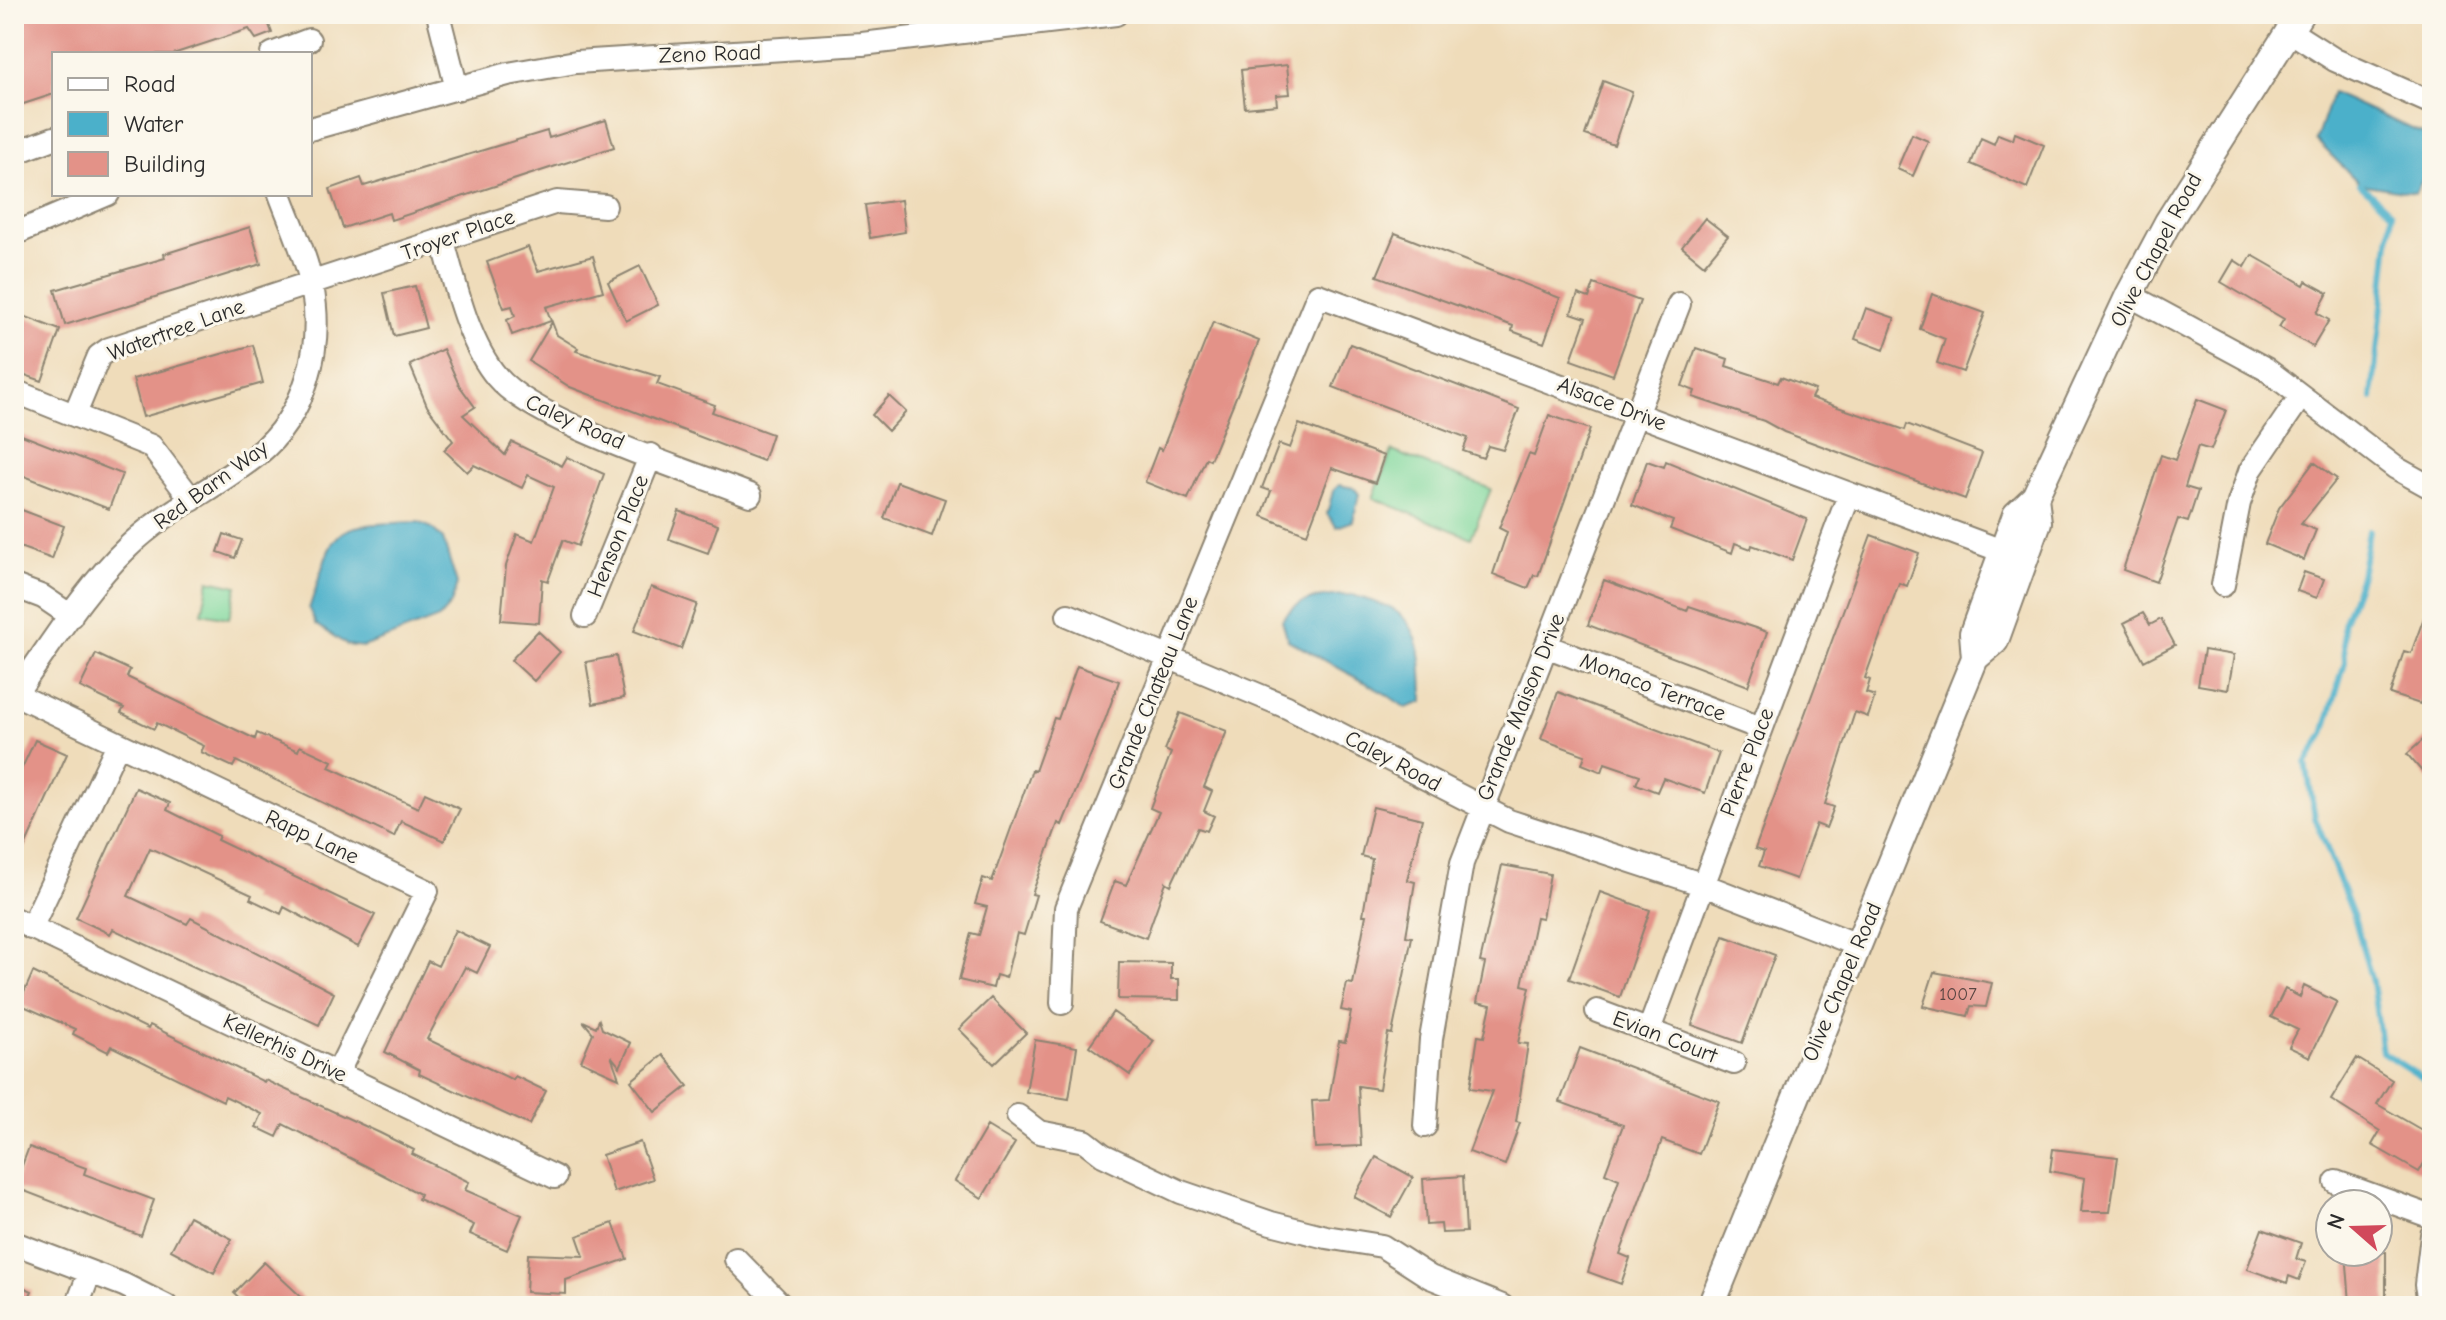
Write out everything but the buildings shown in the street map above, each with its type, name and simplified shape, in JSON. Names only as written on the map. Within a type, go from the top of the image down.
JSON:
[{"type":"main road","name":"Olive Chapel Road","points":[[1711,1306],[1811,1054],[1975,658],[1973,633],[2016,515],[2035,497],[2129,295],[2197,173],[2294,22]]},
{"type":"main road","name":"Olive Chapel Road","points":[[1975,658],[1995,641],[2038,522],[2035,497]]},
{"type":"street","points":[[438,14],[457,89]]},
{"type":"street","name":"Zeno Road","points":[[312,128],[508,74],[576,62],[876,43],[1116,14]]},
{"type":"street","points":[[2294,22],[2344,65],[2432,103]]},
{"type":"street","points":[[277,52],[309,40]]},
{"type":"street","points":[[14,153],[52,139]]},
{"type":"street","points":[[14,234],[103,196]]},
{"type":"street","name":"Red Barn Way","points":[[15,695],[71,616],[130,545],[257,455],[288,424],[312,360],[318,326],[312,283],[281,196]]},
{"type":"street","name":"Troyer Place","points":[[312,283],[557,202],[605,206]]},
{"type":"street","name":"Caley Road","points":[[443,241],[476,340],[496,377],[510,391],[540,410],[750,495]]},
{"type":"street","name":"Watertree Lane","points":[[75,414],[99,356],[109,349],[312,283]]},
{"type":"street","name":"Alsace Drive","points":[[1277,390],[1318,295],[2002,551]]},
{"type":"street","points":[[2129,295],[2255,363],[2396,468],[2432,488]]},
{"type":"street","name":"Grande Maison Drive","points":[[1425,1126],[1431,1039],[1454,893],[1482,807],[1679,304]]},
{"type":"street","name":"Grande Chateau Lane","points":[[1062,1003],[1066,908],[1277,390]]},
{"type":"street","points":[[14,391],[151,446],[192,500]]},
{"type":"street","points":[[2223,585],[2239,503],[2250,471],[2301,396]]},
{"type":"street","name":"Henson Place","points":[[585,616],[651,455]]},
{"type":"street","name":"Pierre Place","points":[[1649,1030],[1701,884],[1849,495]]},
{"type":"street","points":[[14,586],[43,597],[71,616]]},
{"type":"street","name":"Caley Road","points":[[1068,615],[1287,707],[1509,821],[1701,884],[1858,945]]},
{"type":"street","name":"Monaco Terrace","points":[[1546,646],[1760,728]]},
{"type":"street","name":"Rapp Lane","points":[[15,695],[427,891],[337,1074]]},
{"type":"street","points":[[23,924],[117,746]]},
{"type":"street","name":"Kellerhis Drive","points":[[23,924],[555,1177]]},
{"type":"street","name":"Evian Court","points":[[1597,1011],[1734,1063]]},
{"type":"street","points":[[1018,1116],[1039,1132],[1085,1141],[1103,1155],[1181,1192],[1271,1223],[1382,1246],[1430,1277],[1502,1306]]},
{"type":"street","points":[[2336,1182],[2432,1217]]},
{"type":"street","points":[[2430,1306],[2426,1285],[2432,1235]]},
{"type":"street","points":[[14,1243],[166,1306]]},
{"type":"street","points":[[736,1259],[782,1306]]},
{"type":"street","points":[[77,1306],[90,1272]]},
{"type":"green space","points":[[1392,451],[1491,489],[1471,538],[1373,498]]},
{"type":"green space","points":[[209,580],[237,586],[229,618],[202,613]]},
{"type":"water","points":[[2332,93],[2432,138],[2432,162],[2415,193],[2360,184],[2316,140]]},
{"type":"water","points":[[1339,485],[1354,488],[1359,494],[1353,521],[1337,527],[1327,514],[1333,491]]},
{"type":"water","points":[[418,522],[432,528],[443,539],[457,584],[451,604],[439,618],[363,647],[347,645],[316,624],[309,609],[325,560],[340,535],[366,525]]},
{"type":"water","points":[[1353,595],[1394,610],[1411,628],[1420,652],[1423,702],[1406,708],[1288,640],[1282,620],[1296,606],[1313,599]]},
{"type":"waterway","points":[[2360,184],[2392,213],[2372,398]]},
{"type":"waterway","points":[[2369,530],[2361,576],[2343,624],[2345,662],[2324,734],[2306,763],[2315,818],[2355,920],[2372,982],[2382,1052],[2432,1084]]}]
